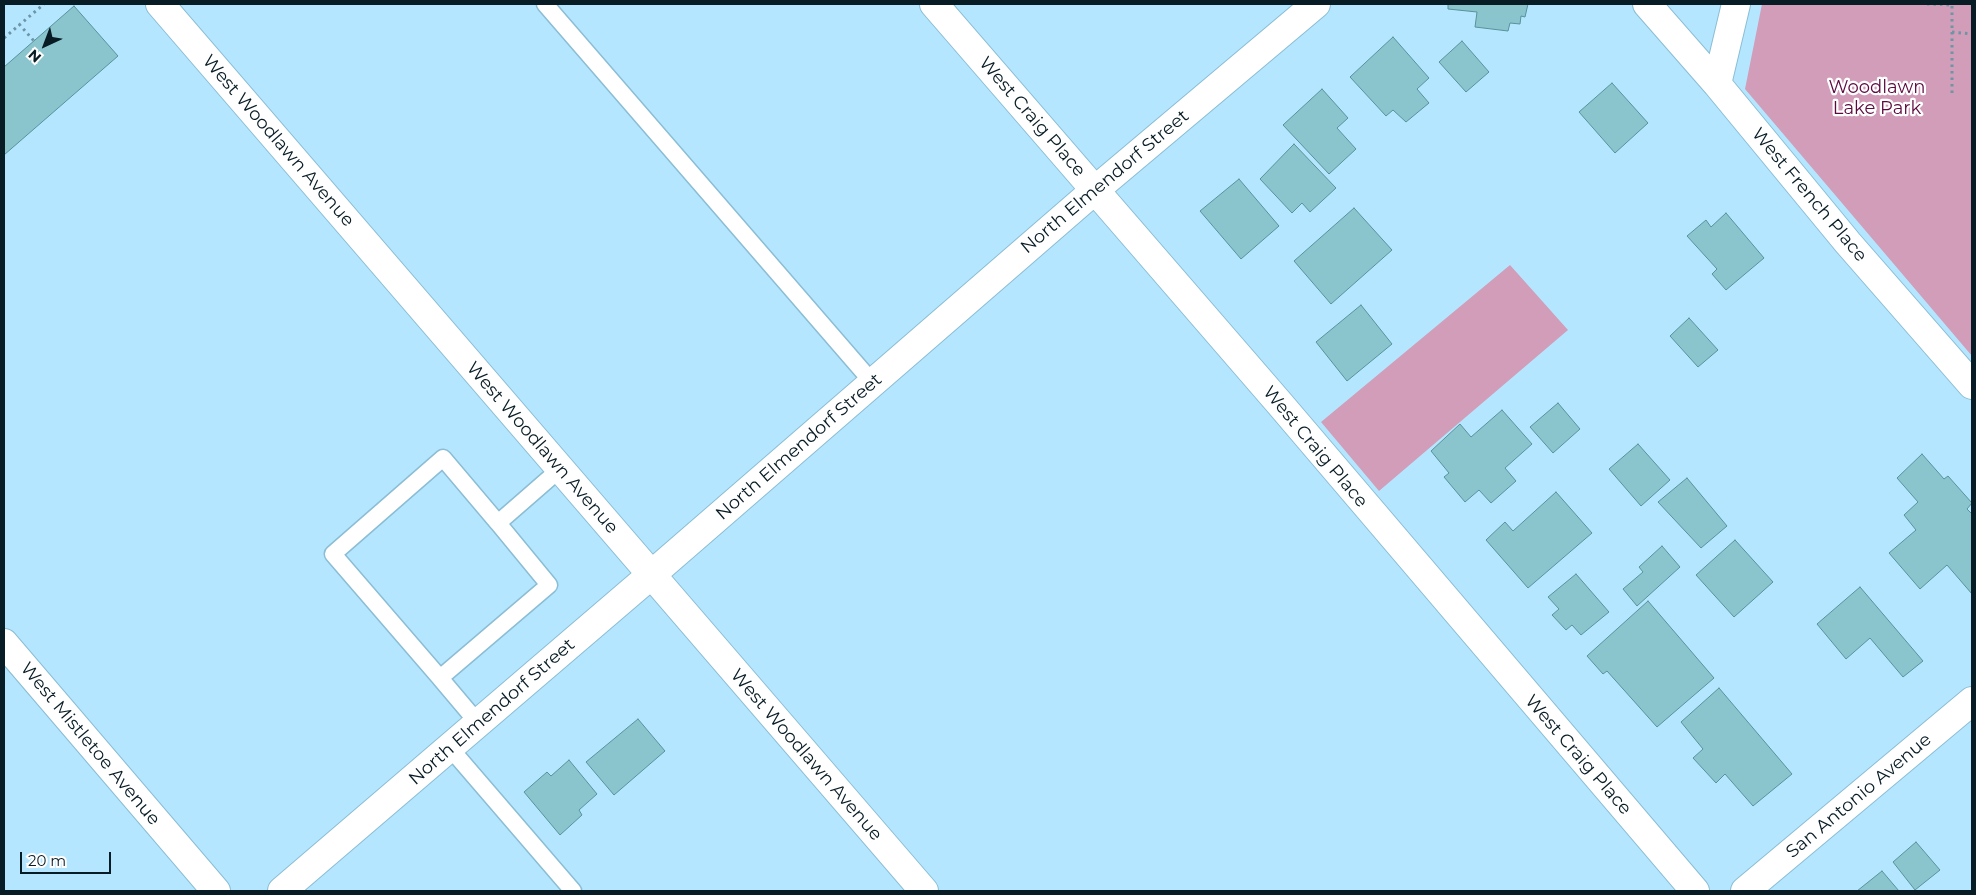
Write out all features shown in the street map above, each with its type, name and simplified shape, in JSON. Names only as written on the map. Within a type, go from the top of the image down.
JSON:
[{"type":"street","name":"West Woodlawn Avenue","points":[[160,4],[924,891]]},
{"type":"street","name":"West Craig Place","points":[[934,4],[1695,891]]},
{"type":"street","name":"North Elmendorf Street","points":[[282,891],[651,575],[1095,190],[1316,4]]},
{"type":"street","name":"West French Place","points":[[1647,4],[1717,84],[1848,243],[1972,385]]},
{"type":"street","points":[[1717,84],[1736,4]]},
{"type":"street","name":"West Mistletoe Avenue","points":[[4,643],[216,891]]},
{"type":"street","name":"San Antonio Avenue","points":[[1745,891],[1972,701]]},
{"type":"lane","points":[[545,4],[873,383]]},
{"type":"lane","points":[[440,678],[549,585],[443,458],[333,554],[478,724]]},
{"type":"lane","points":[[498,524],[560,468]]},
{"type":"lane","points":[[450,748],[573,891]]},
{"type":"path","points":[[4,38],[44,4]]},
{"type":"path","points":[[1928,4],[1952,5],[1952,97]]},
{"type":"path","points":[[20,24],[34,41]]},
{"type":"path","points":[[1952,32],[1972,34]]},
{"type":"green space","name":"Woodlawn Lake Park","points":[[1762,4],[1972,4],[1972,356],[1745,89]]},
{"type":"green space","points":[[1510,265],[1568,330],[1379,491],[1321,422]]},
{"type":"building","points":[[1448,4],[1528,4],[1525,17],[1521,16],[1520,24],[1510,23],[1508,31],[1475,27],[1477,12],[1448,9]]},
{"type":"building","points":[[74,6],[118,56],[4,155],[4,67]]},
{"type":"building","points":[[1393,37],[1429,78],[1417,89],[1429,103],[1406,122],[1393,110],[1386,116],[1350,77]]},
{"type":"building","points":[[1462,41],[1489,72],[1466,92],[1439,62]]},
{"type":"building","points":[[1612,83],[1648,123],[1615,153],[1579,112]]},
{"type":"building","points":[[1322,89],[1348,118],[1337,128],[1356,149],[1329,174],[1283,125]]},
{"type":"building","points":[[1294,144],[1336,188],[1310,212],[1302,203],[1292,213],[1260,179]]},
{"type":"building","points":[[1239,179],[1279,226],[1241,259],[1200,211]]},
{"type":"building","points":[[1354,208],[1392,250],[1331,304],[1294,261]]},
{"type":"building","points":[[1726,213],[1764,258],[1726,290],[1712,274],[1717,269],[1687,236],[1706,220],[1711,227]]},
{"type":"building","points":[[1361,305],[1392,344],[1347,381],[1316,342]]},
{"type":"building","points":[[1689,318],[1718,350],[1698,367],[1670,336]]},
{"type":"building","points":[[1558,403],[1580,429],[1553,453],[1530,427]]},
{"type":"building","points":[[1502,410],[1532,444],[1505,468],[1516,481],[1491,503],[1479,490],[1465,502],[1444,477],[1449,473],[1431,451],[1460,424],[1471,437]]},
{"type":"building","points":[[1638,444],[1670,480],[1641,506],[1609,469]]},
{"type":"building","points":[[1922,454],[1944,479],[1948,476],[1972,503],[1967,509],[1972,514],[1972,594],[1947,565],[1920,589],[1889,553],[1916,530],[1904,515],[1918,502],[1897,478]]},
{"type":"building","points":[[1687,478],[1727,526],[1701,548],[1658,502]]},
{"type":"building","points":[[1556,492],[1592,533],[1528,588],[1486,540],[1505,522],[1513,531]]},
{"type":"building","points":[[1735,540],[1773,582],[1734,617],[1696,575]]},
{"type":"building","points":[[1662,546],[1680,567],[1637,606],[1623,589],[1643,572],[1639,567]]},
{"type":"building","points":[[1576,574],[1609,612],[1581,635],[1572,625],[1566,630],[1552,615],[1559,609],[1548,597]]},
{"type":"building","points":[[1860,587],[1923,661],[1903,677],[1870,638],[1846,659],[1817,624]]},
{"type":"building","points":[[1648,601],[1714,678],[1657,727],[1607,671],[1603,674],[1587,656]]},
{"type":"building","points":[[1719,688],[1792,774],[1753,806],[1725,774],[1716,783],[1693,758],[1703,749],[1681,722]]},
{"type":"building","points":[[638,719],[665,751],[614,795],[586,762]]},
{"type":"building","points":[[569,760],[597,794],[579,810],[582,815],[560,835],[524,792],[547,772],[551,776]]},
{"type":"building","points":[[1916,842],[1940,870],[1915,890],[1893,862]]},
{"type":"building","points":[[1882,871],[1899,891],[1857,891]]}]
